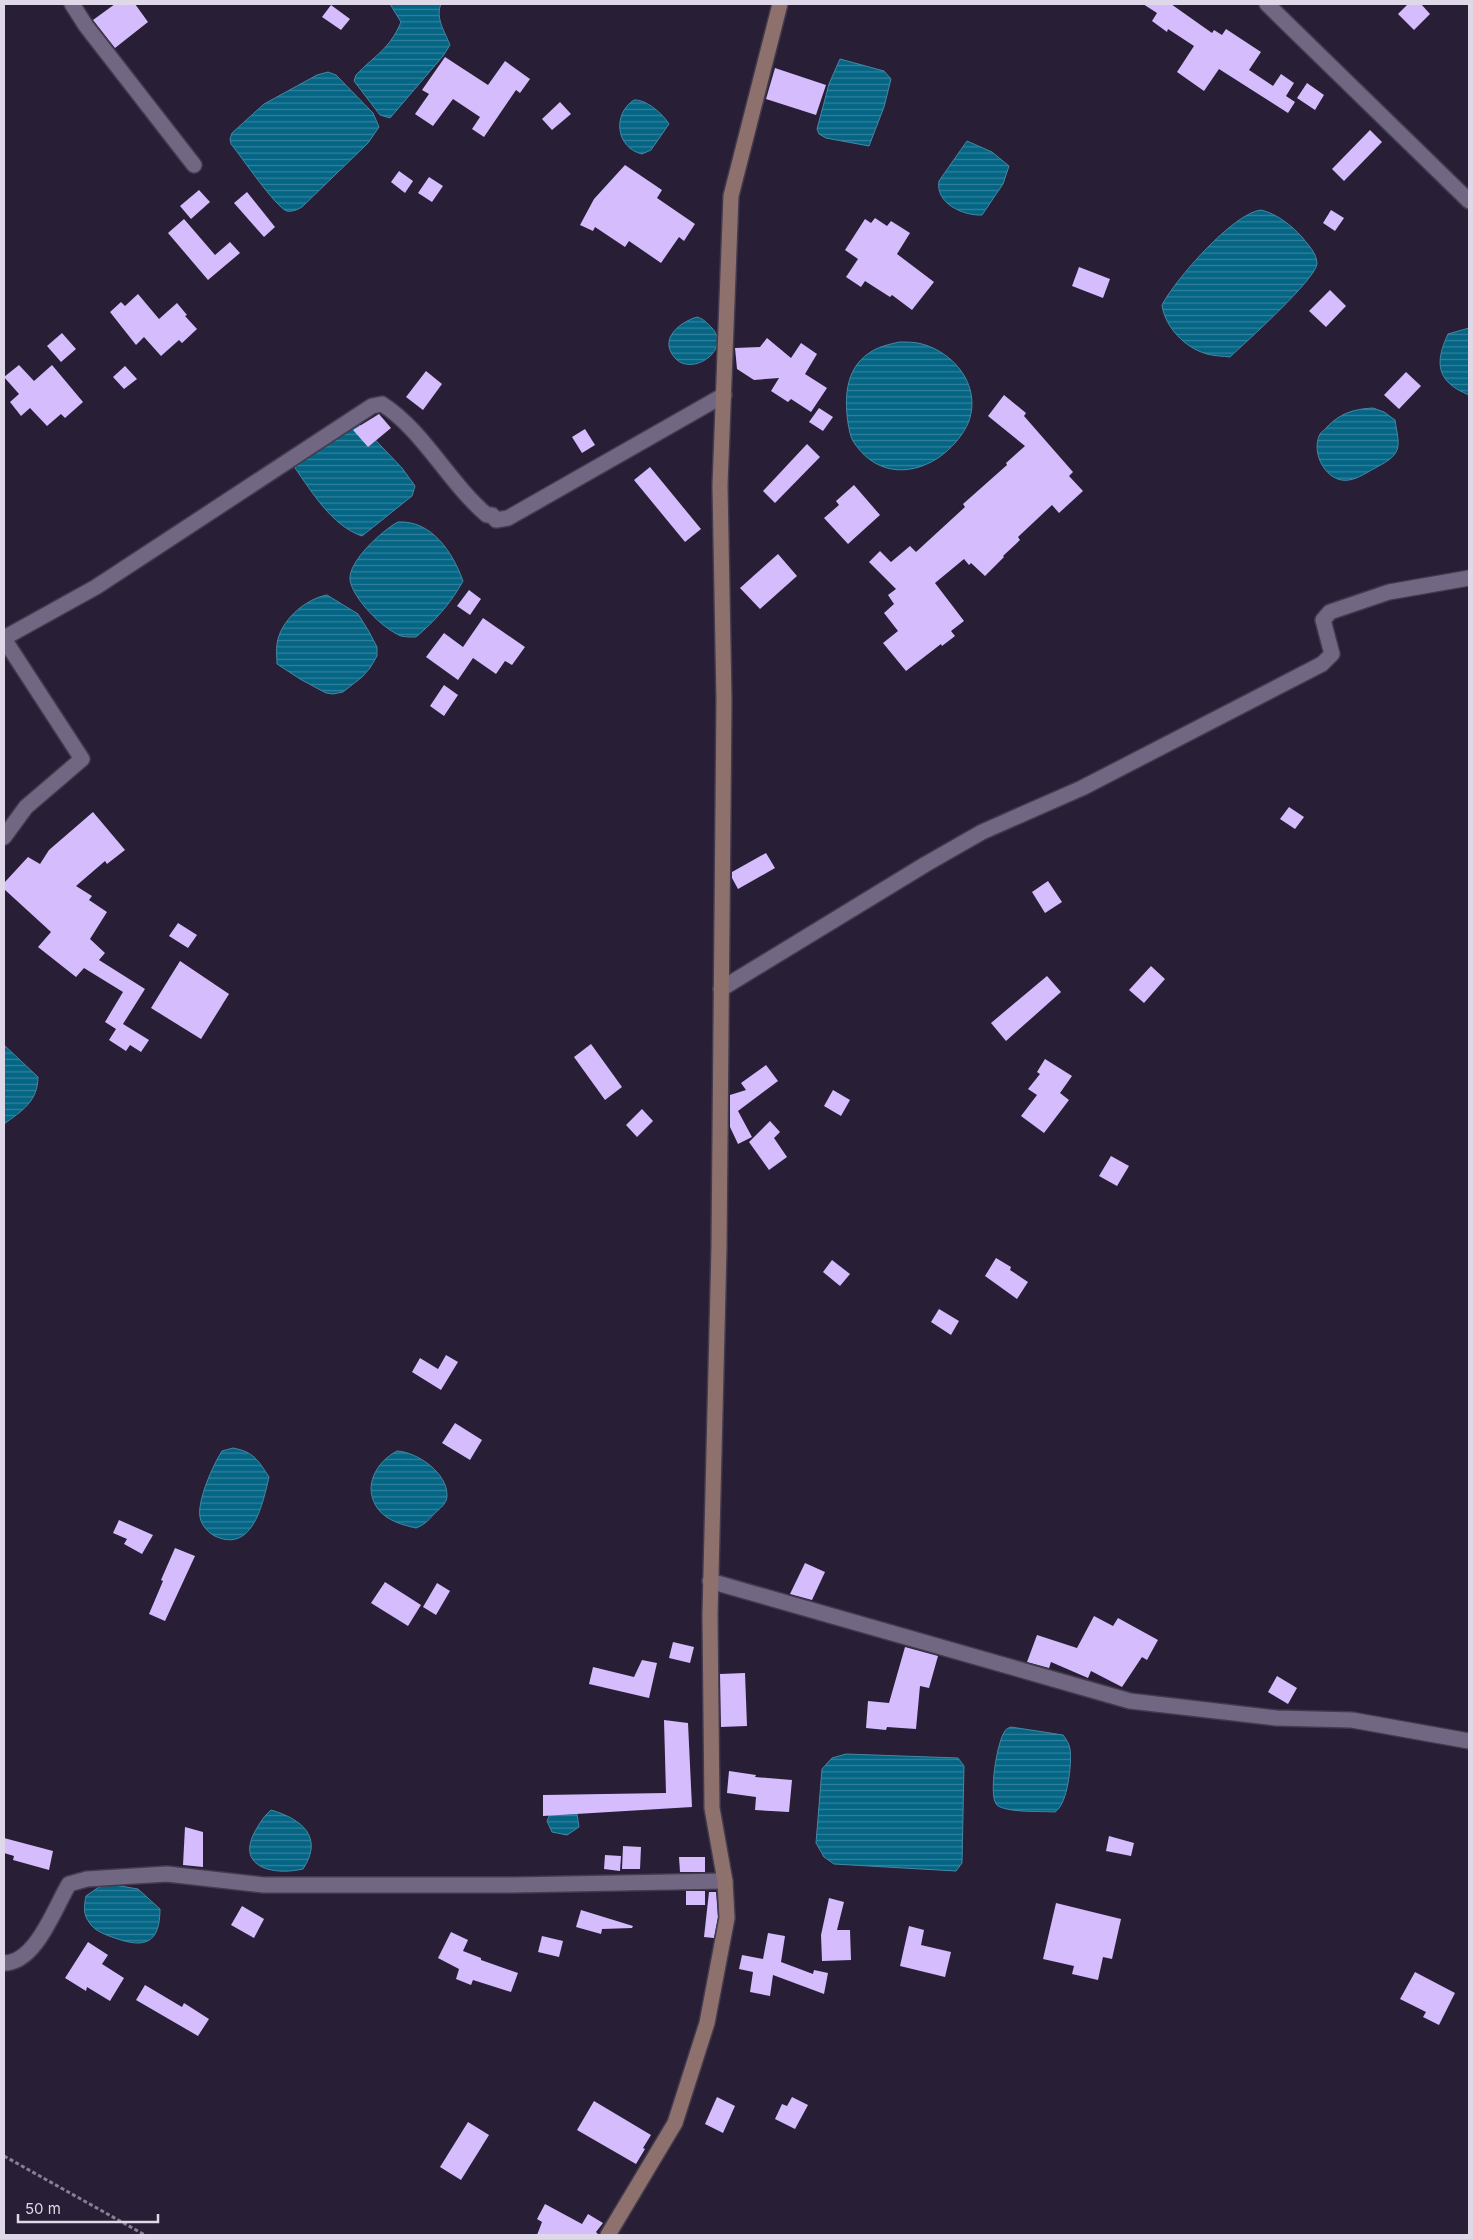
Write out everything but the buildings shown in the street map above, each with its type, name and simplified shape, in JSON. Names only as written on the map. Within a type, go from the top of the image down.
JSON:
[{"type":"street","points":[[72,4],[86,26],[194,165]]},
{"type":"street","points":[[608,2235],[674,2123],[708,2023],[727,1918],[726,1881],[712,1808],[710,1581],[719,1248],[724,700],[720,485],[730,196],[780,4]]},
{"type":"street","points":[[1267,4],[1469,201]]},
{"type":"street","points":[[4,837],[26,807],[82,759],[4,639],[96,587],[372,406],[382,404],[407,426],[472,502],[487,515],[492,515],[496,520],[508,518],[724,395]]},
{"type":"street","points":[[721,989],[982,832],[1082,788],[1322,664],[1332,654],[1324,620],[1330,612],[1390,592],[1469,578]]},
{"type":"street","points":[[710,1581],[1130,1700],[1276,1718],[1352,1720],[1469,1741]]},
{"type":"street","points":[[4,1965],[21,1957],[36,1944],[69,1884],[88,1879],[167,1874],[274,1885],[513,1885],[726,1881]]},
{"type":"path","points":[[4,2156],[145,2235]]},
{"type":"water","points":[[390,4],[441,4],[439,9],[440,20],[450,45],[443,56],[390,118],[380,115],[354,81],[356,75],[387,46],[397,31],[401,22]]},
{"type":"water","points":[[840,59],[884,71],[891,79],[884,107],[869,146],[826,138],[819,134],[817,129],[829,84]]},
{"type":"water","points":[[328,72],[336,75],[373,113],[379,127],[368,143],[302,207],[287,211],[267,192],[231,144],[230,139],[232,133],[264,104],[317,75]]},
{"type":"water","points":[[634,100],[644,102],[654,108],[669,124],[651,150],[642,154],[633,151],[627,145],[622,138],[620,130],[622,114]]},
{"type":"water","points":[[967,141],[992,152],[1009,166],[1003,184],[982,215],[967,213],[952,207],[941,196],[939,189],[939,181]]},
{"type":"water","points":[[1261,210],[1278,217],[1298,233],[1314,253],[1317,264],[1293,297],[1230,357],[1210,355],[1199,351],[1177,336],[1167,321],[1162,305],[1179,280],[1206,249],[1236,223],[1249,214]]},
{"type":"water","points":[[697,317],[704,320],[712,328],[717,336],[717,345],[714,352],[699,363],[682,363],[670,351],[670,338],[678,327]]},
{"type":"water","points":[[1469,328],[1469,395],[1450,384],[1441,371],[1440,363],[1448,334]]},
{"type":"water","points":[[899,342],[919,343],[934,348],[955,363],[968,384],[972,408],[969,421],[963,432],[947,451],[926,464],[903,470],[881,466],[861,452],[850,434],[846,402],[852,372],[865,356],[883,346]]},
{"type":"water","points":[[1373,408],[1384,412],[1395,420],[1398,443],[1396,453],[1386,462],[1356,478],[1341,480],[1334,477],[1322,466],[1319,458],[1317,442],[1320,434],[1343,415],[1360,409]]},
{"type":"water","points":[[354,424],[362,426],[402,468],[415,486],[412,496],[362,536],[341,525],[332,516],[295,468],[297,464]]},
{"type":"water","points":[[398,522],[421,526],[440,540],[459,570],[463,581],[442,611],[416,637],[401,636],[386,627],[363,604],[352,588],[350,580],[351,572],[360,555],[384,532]]},
{"type":"water","points":[[327,595],[358,614],[377,647],[377,656],[362,677],[343,692],[333,694],[326,693],[277,664],[279,635],[288,619],[310,601]]},
{"type":"water","points":[[4,1045],[38,1077],[35,1093],[28,1105],[4,1124]]},
{"type":"water","points":[[233,1448],[251,1454],[269,1477],[254,1522],[248,1531],[239,1538],[229,1540],[214,1536],[208,1531],[201,1520],[200,1510],[206,1483],[218,1457],[222,1451]]},
{"type":"water","points":[[397,1451],[413,1455],[430,1465],[442,1479],[446,1488],[447,1499],[444,1504],[426,1522],[416,1528],[386,1517],[373,1501],[371,1484],[374,1476],[383,1462]]},
{"type":"water","points":[[1011,1727],[1063,1735],[1067,1741],[1070,1747],[1070,1773],[1063,1801],[1055,1812],[1002,1808],[994,1800],[993,1781],[999,1746],[1006,1730]]},
{"type":"water","points":[[846,1754],[958,1758],[964,1766],[962,1863],[956,1871],[834,1864],[824,1857],[816,1843],[822,1769],[832,1758]]},
{"type":"water","points":[[271,1810],[292,1819],[306,1831],[310,1839],[311,1848],[309,1858],[303,1869],[280,1871],[260,1866],[253,1860],[250,1852],[251,1841],[260,1823]]},
{"type":"water","points":[[551,1812],[577,1814],[579,1827],[567,1835],[552,1832],[547,1821]]},
{"type":"water","points":[[114,1885],[138,1889],[160,1909],[157,1929],[154,1936],[149,1940],[135,1943],[112,1937],[97,1930],[87,1919],[85,1910],[86,1896],[99,1887]]}]
